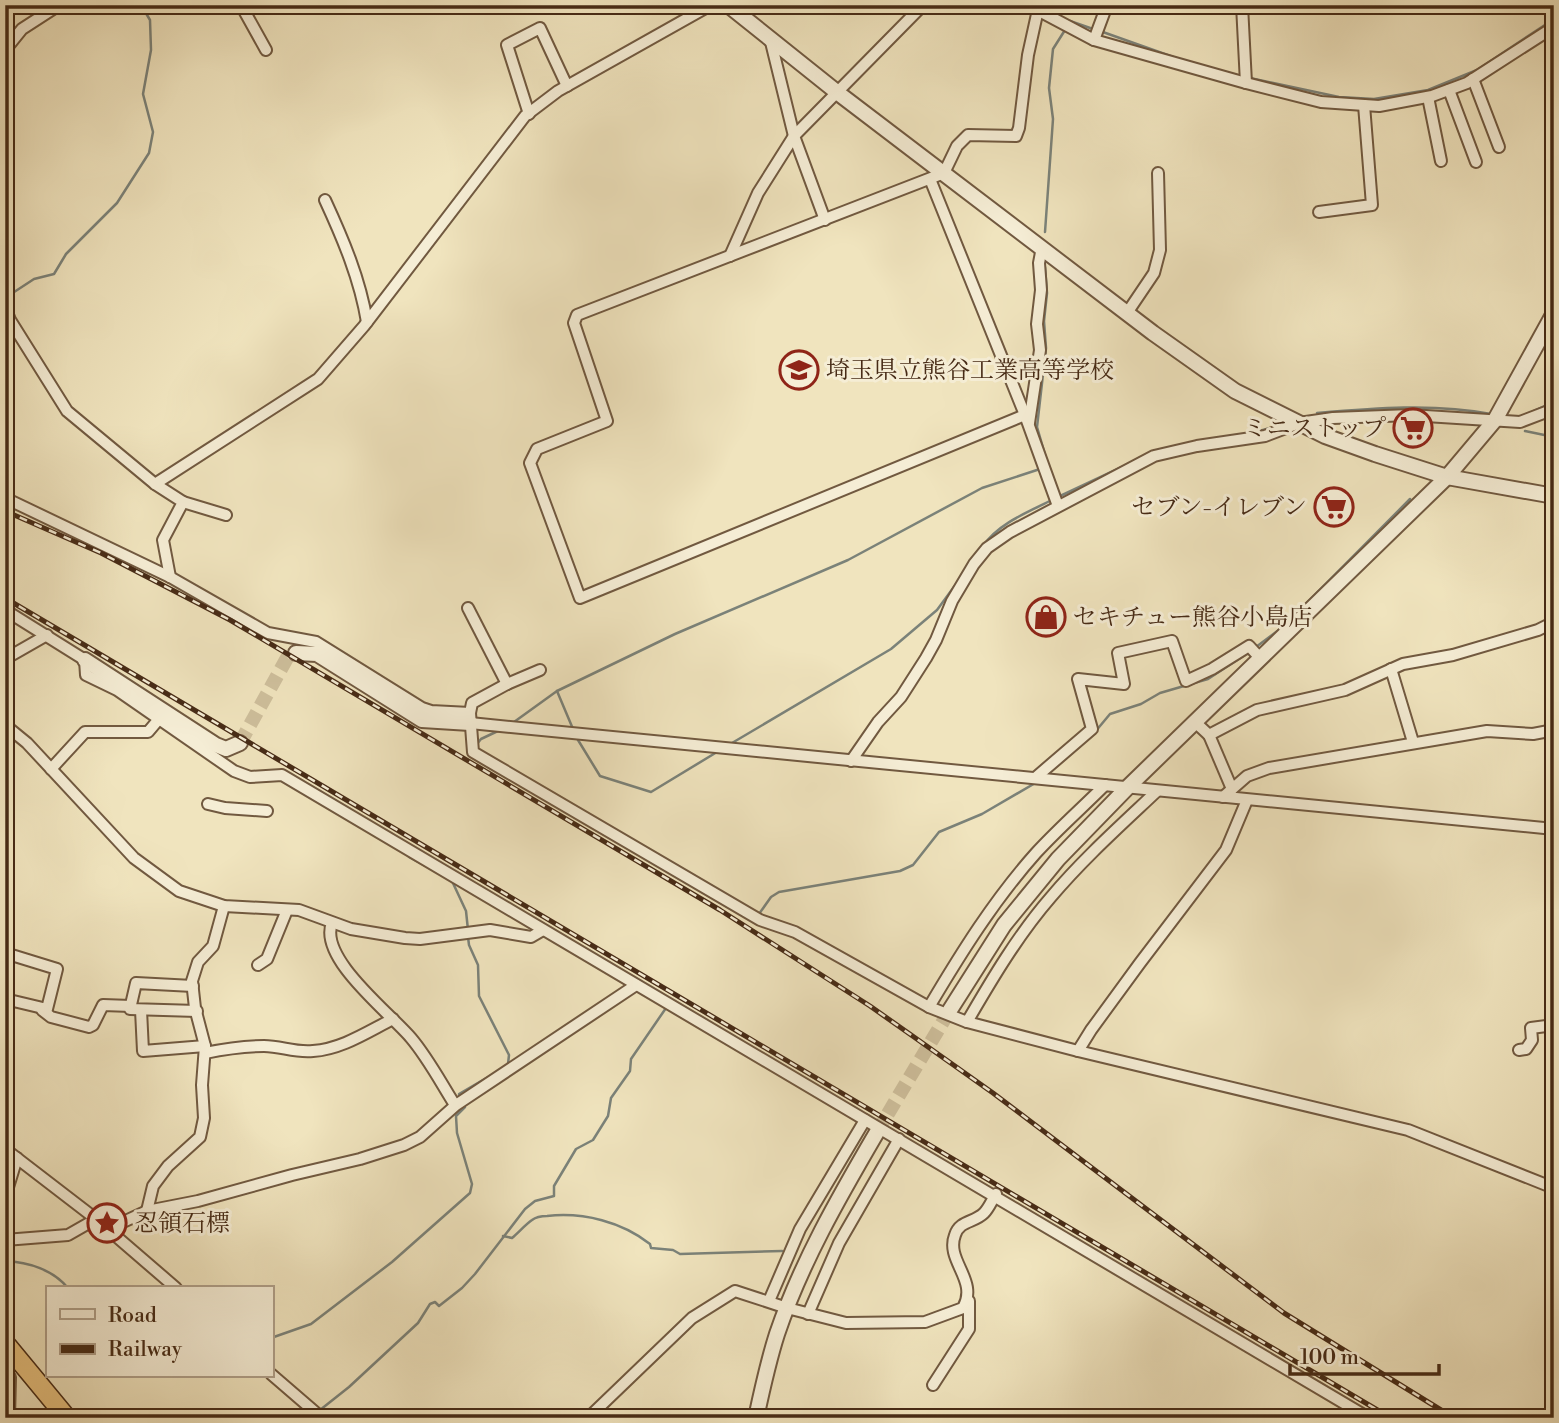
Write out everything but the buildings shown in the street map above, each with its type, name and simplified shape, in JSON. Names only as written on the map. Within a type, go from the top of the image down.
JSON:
[{"type":"highway","points":[[5,1343],[67,1418]]},
{"type":"street","points":[[241,5],[266,50]]},
{"type":"street","points":[[155,484],[318,379],[367,322],[529,114],[567,86],[711,5]]},
{"type":"street","points":[[728,5],[838,93],[1127,313],[1235,391],[1325,436],[1447,477],[1554,496]]},
{"type":"street","points":[[730,256],[758,193],[794,136],[923,5]]},
{"type":"street","points":[[1095,38],[1107,5]]},
{"type":"street","points":[[1242,5],[1245,83]]},
{"type":"street","points":[[5,50],[22,29],[56,7]]},
{"type":"street","points":[[1026,421],[580,598],[530,463],[537,449],[607,421],[574,323],[577,315],[944,173],[957,146],[968,135],[1016,136],[1035,7],[1061,23],[1095,38],[1245,83],[1321,102],[1379,106],[1428,97],[1449,90],[1473,79],[1554,27]]},
{"type":"street","points":[[529,114],[506,45],[540,28],[567,86]]},
{"type":"street","points":[[769,38],[794,136],[825,220]]},
{"type":"street","points":[[1473,79],[1499,147]]},
{"type":"street","points":[[1449,90],[1476,162]]},
{"type":"street","points":[[1428,97],[1441,161]]},
{"type":"street","points":[[1319,212],[1372,205],[1364,105]]},
{"type":"street","points":[[1127,313],[1154,273],[1160,250],[1158,173]]},
{"type":"street","points":[[930,179],[1058,506]]},
{"type":"street","points":[[325,200],[342,237],[363,297],[367,322]]},
{"type":"street","points":[[1026,421],[1040,350],[1037,324],[1042,247]]},
{"type":"street","points":[[5,307],[10,320],[67,411],[109,443],[155,484],[183,502],[226,515]]},
{"type":"street","points":[[950,1010],[1004,925],[1031,889],[1127,788],[1195,722],[1256,653],[1447,477],[1497,416],[1554,313]]},
{"type":"street","points":[[851,761],[878,722],[901,697],[926,658],[952,601],[987,548],[1010,532],[1154,456],[1265,436],[1299,423],[1333,418],[1497,416],[1520,422],[1554,409]]},
{"type":"street","points":[[5,498],[170,576],[268,632],[316,642],[431,711],[470,718],[851,761],[1157,791],[1228,793],[1247,800],[1554,829]]},
{"type":"street","points":[[170,576],[163,540],[183,502]]},
{"type":"street","points":[[468,608],[507,684]]},
{"type":"street","points":[[5,610],[216,745],[226,749],[240,743]]},
{"type":"street","points":[[1209,735],[1258,710],[1345,690],[1403,664],[1453,654],[1538,630],[1554,622]]},
{"type":"street","points":[[5,659],[47,635]]},
{"type":"street","points":[[1035,778],[1093,729],[1079,679],[1124,684],[1118,653],[1172,641],[1186,681],[1256,653]]},
{"type":"street","points":[[296,653],[317,654],[422,720],[470,718]]},
{"type":"street","points":[[85,660],[86,675],[117,690],[234,771],[250,777],[282,775],[996,1194],[1369,1418]]},
{"type":"street","points":[[1391,669],[1413,742]]},
{"type":"street","points":[[541,670],[507,684],[471,704],[473,752],[760,920],[795,932],[929,1007],[967,1022],[1078,1051],[1408,1130],[1554,1188]]},
{"type":"street","points":[[51,769],[85,732],[148,732],[159,719]]},
{"type":"street","points":[[1195,722],[1209,735],[1228,793]]},
{"type":"street","points":[[5,725],[27,743],[134,858],[179,891],[224,906],[311,913],[332,923],[360,931],[405,938],[420,939],[490,930],[531,937],[543,930]]},
{"type":"street","points":[[1228,793],[1247,776],[1269,768],[1487,731],[1533,734],[1554,730]]},
{"type":"street","points":[[929,1007],[976,931],[1014,880],[1059,829],[1105,785]]},
{"type":"street","points":[[967,1022],[999,966],[1049,899],[1078,866],[1157,791]]},
{"type":"street","points":[[1078,1051],[1132,974],[1226,850],[1247,800]]},
{"type":"street","points":[[208,804],[267,811]]},
{"type":"street","points":[[147,1211],[153,1186],[168,1166],[200,1137],[204,1118],[202,1085],[205,1050],[192,986],[198,962],[213,946],[224,906]]},
{"type":"street","points":[[258,965],[267,959],[288,910]]},
{"type":"street","points":[[332,923],[332,943],[348,973],[412,1039],[458,1103]]},
{"type":"street","points":[[5,953],[57,969],[47,1009],[42,1010]]},
{"type":"street","points":[[192,986],[136,983],[136,1008],[143,1051],[268,1046],[288,1051],[313,1051],[339,1046],[393,1019]]},
{"type":"street","points":[[108,1229],[147,1211],[198,1201],[404,1145],[420,1137],[458,1103],[636,985]]},
{"type":"street","points":[[5,999],[42,1010],[51,1017],[89,1027],[93,1025],[103,1005],[197,1011]]},
{"type":"street","points":[[1519,1050],[1526,1049],[1532,1040],[1531,1028],[1554,1025]]},
{"type":"street","points":[[769,1301],[800,1230],[865,1119]]},
{"type":"street","points":[[756,1418],[787,1308],[831,1212],[877,1132]]},
{"type":"street","points":[[808,1314],[839,1243],[899,1139]]},
{"type":"street","points":[[5,1149],[96,1219],[174,1286]]},
{"type":"street","points":[[5,1197],[17,1158]]},
{"type":"street","points":[[933,1385],[969,1329],[969,1298],[966,1280],[954,1254],[954,1238],[960,1224],[983,1214],[996,1194]]},
{"type":"street","points":[[5,1240],[68,1236],[96,1219]]},
{"type":"street","points":[[588,1418],[692,1318],[735,1291],[846,1323],[926,1322],[963,1308],[969,1298]]},
{"type":"street","points":[[9,1418],[8,1377],[31,1374]]},
{"type":"street","points":[[273,1376],[322,1417]]},
{"type":"waterway","points":[[5,298],[34,279],[54,274],[66,254],[117,203],[149,153],[153,132],[143,94],[151,50],[150,20],[141,5]]},
{"type":"waterway","points":[[1250,78],[1339,97],[1374,99],[1428,90],[1477,70],[1554,19]]},
{"type":"waterway","points":[[1068,24],[1070,21],[1093,29]]},
{"type":"waterway","points":[[1045,232],[1053,119],[1049,88],[1053,49],[1065,30]]},
{"type":"waterway","points":[[1100,31],[1176,58]]},
{"type":"waterway","points":[[1045,267],[1046,348],[1037,427],[1046,458]]},
{"type":"waterway","points":[[5,337],[11,331]]},
{"type":"waterway","points":[[1525,415],[1554,402]]},
{"type":"waterway","points":[[1317,413],[1382,408],[1448,408],[1491,414]]},
{"type":"waterway","points":[[1256,432],[1270,428]]},
{"type":"waterway","points":[[1525,431],[1554,437]]},
{"type":"waterway","points":[[1058,497],[1122,467]]},
{"type":"waterway","points":[[514,722],[557,691],[675,634],[848,560],[982,488],[1040,469]]},
{"type":"waterway","points":[[1256,647],[1284,626],[1410,499]]},
{"type":"waterway","points":[[983,546],[997,531],[1052,500]]},
{"type":"waterway","points":[[732,743],[891,649],[937,610],[959,580]]},
{"type":"waterway","points":[[1095,732],[1110,714],[1141,704],[1160,693],[1208,679],[1245,655]]},
{"type":"waterway","points":[[557,691],[573,729]]},
{"type":"waterway","points":[[477,744],[481,739],[500,730]]},
{"type":"waterway","points":[[578,740],[600,776],[651,792],[717,752]]},
{"type":"waterway","points":[[1045,776],[1080,746]]},
{"type":"waterway","points":[[759,914],[771,897],[779,892],[900,871],[913,865],[939,832],[982,814],[1037,782]]},
{"type":"waterway","points":[[410,854],[409,857],[440,874]]},
{"type":"waterway","points":[[452,881],[466,911],[468,930]]},
{"type":"waterway","points":[[468,937],[478,965],[479,996],[509,1055],[508,1064]]},
{"type":"waterway","points":[[320,1410],[418,1323],[430,1304],[435,1302],[439,1306],[462,1288],[525,1209],[535,1201],[554,1196],[554,1186],[576,1149],[593,1140],[608,1116],[611,1098],[630,1071],[631,1059],[666,1008]]},
{"type":"waterway","points":[[460,1097],[459,1094],[500,1070]]},
{"type":"waterway","points":[[273,1337],[311,1324],[392,1262],[470,1193],[472,1184],[457,1133],[456,1116],[465,1107],[463,1103]]},
{"type":"waterway","points":[[503,1236],[512,1238],[537,1217],[561,1215],[588,1217],[615,1224],[639,1236],[650,1244],[651,1248],[673,1250],[680,1254],[782,1251]]},
{"type":"waterway","points":[[5,1261],[40,1268],[66,1286]]},
{"type":"tunnel","points":[[240,743],[287,658],[296,653]]},
{"type":"tunnel","points":[[877,1132],[950,1010]]},
{"type":"railway","points":[[5,511],[101,553],[230,620],[720,910],[870,1006],[993,1093],[1284,1313],[1454,1418]]},
{"type":"railway","points":[[5,598],[1391,1418]]},
{"type":"place","name":"埼玉県立熊谷工業高等学校","points":[[799,370]]},
{"type":"place","name":"ミニストップ","points":[[1413,428]]},
{"type":"place","name":"セブン-イレブン","points":[[1334,507]]},
{"type":"place","name":"セキチュー熊谷小島店","points":[[1046,617]]},
{"type":"place","name":"忍領石標","points":[[107,1223]]}]
